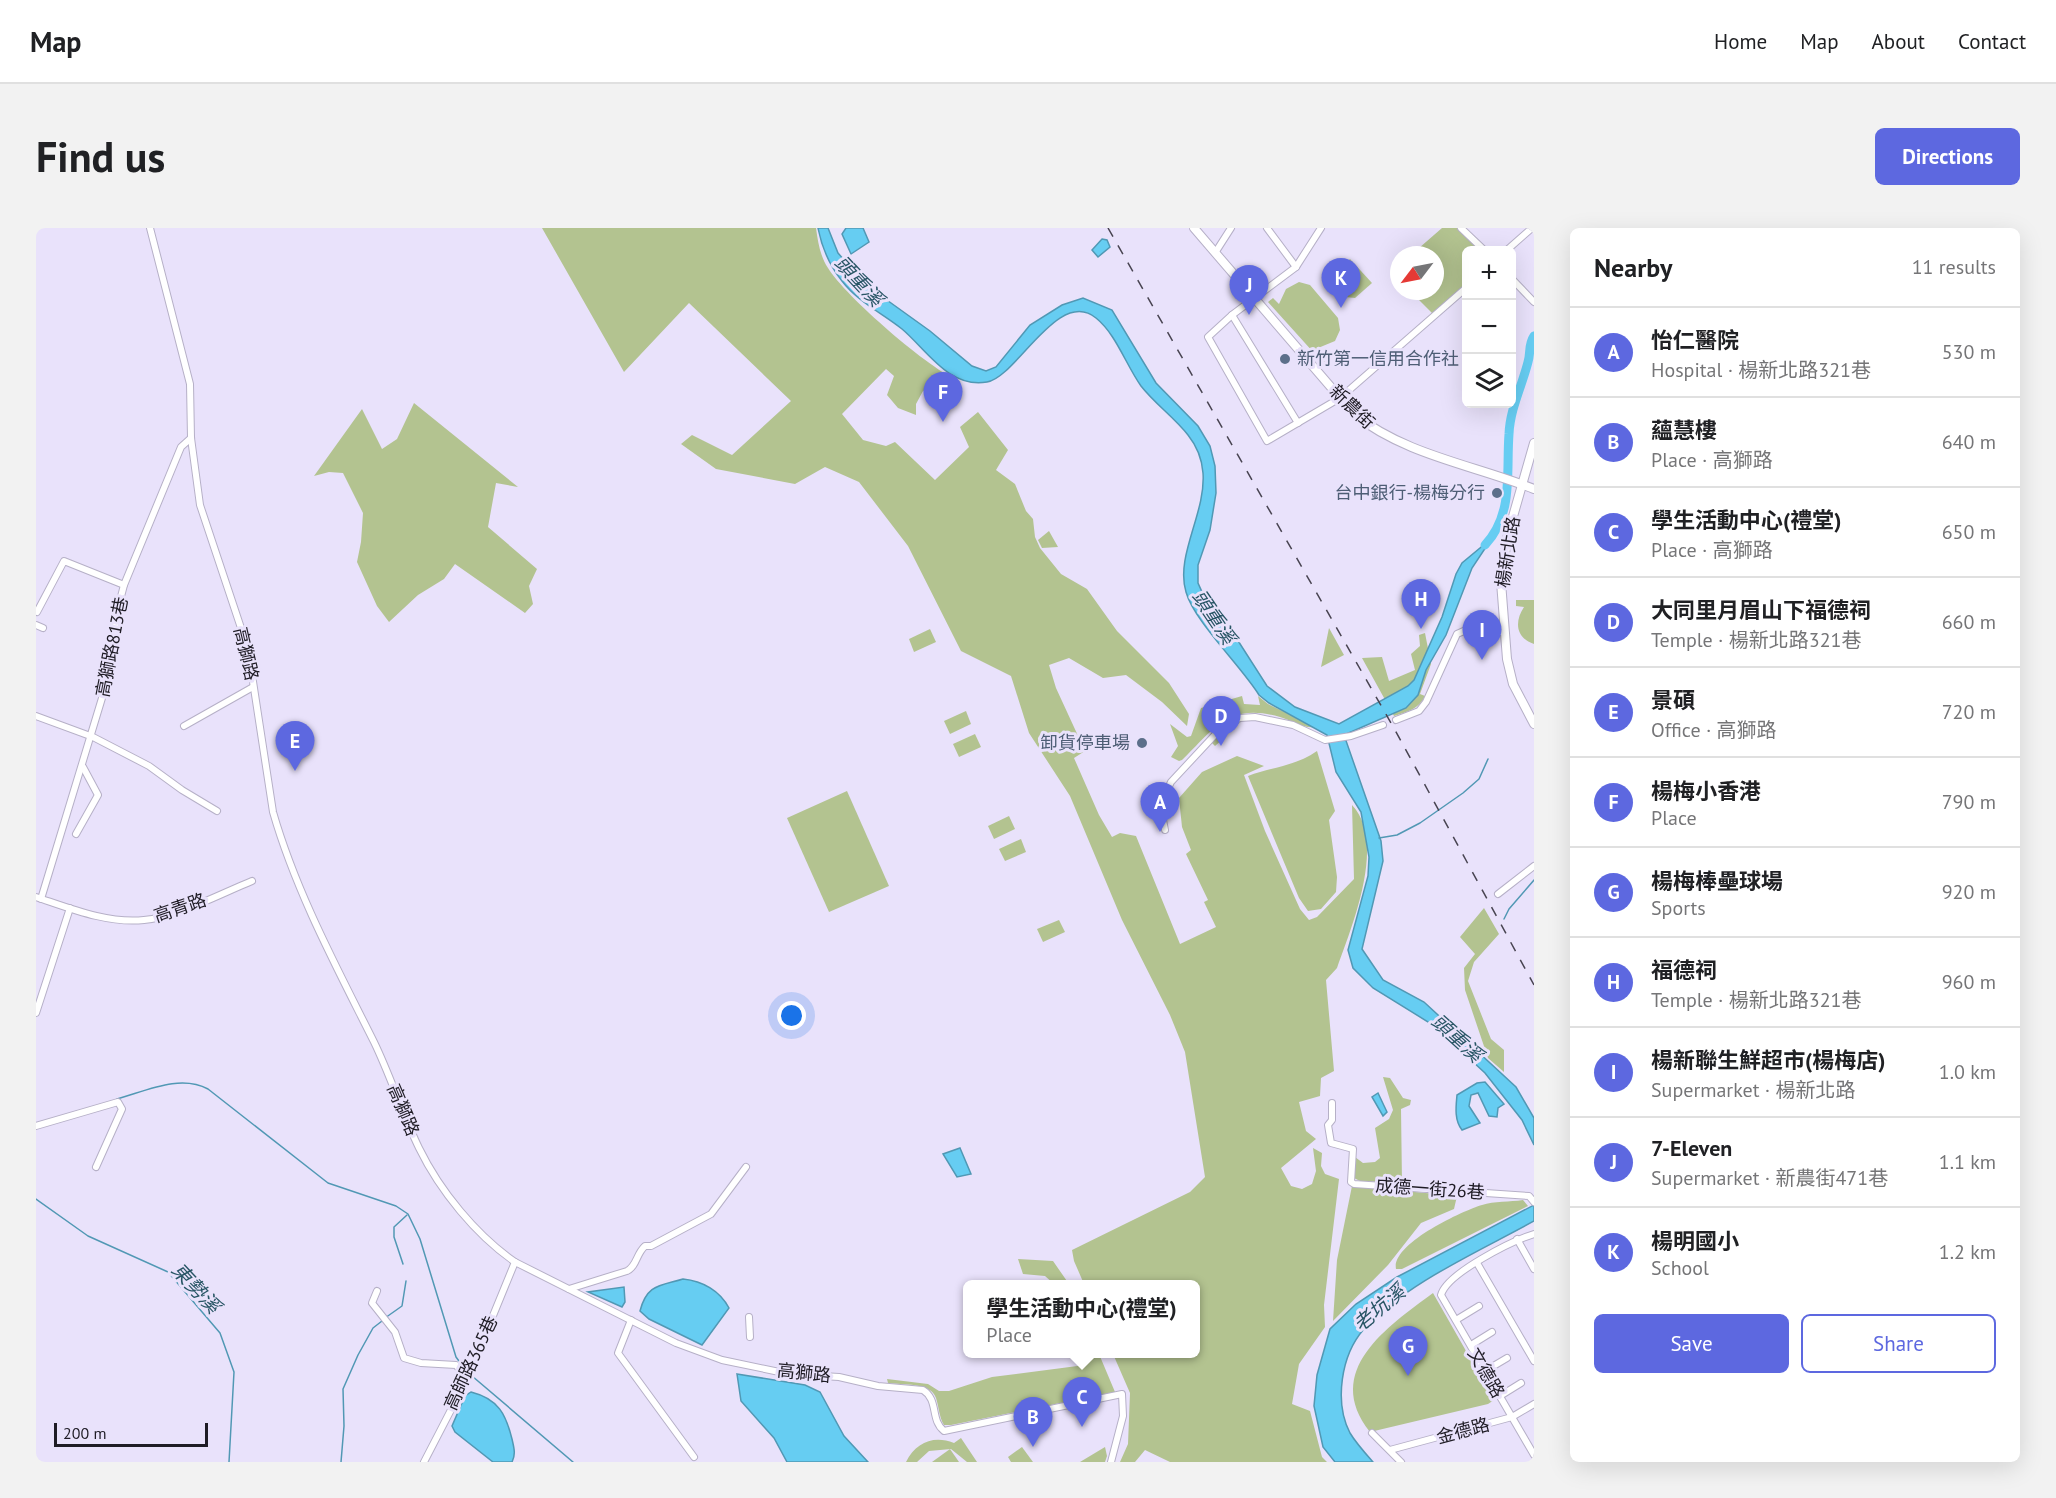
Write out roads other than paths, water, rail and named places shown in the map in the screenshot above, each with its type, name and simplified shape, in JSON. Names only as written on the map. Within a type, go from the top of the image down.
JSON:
[{"type":"street","name":"高獅路","points":[[150,228],[190,384],[191,438],[200,505],[248,649],[275,820],[285,850],[332,958],[377,1050],[415,1140],[429,1166],[483,1236],[515,1262],[676,1343],[722,1360],[789,1374],[839,1377],[878,1386],[923,1390],[933,1400],[935,1420],[944,1431],[1122,1394],[1123,1416],[1111,1462]]},
{"type":"street","name":"新農街","points":[[1194,228],[1360,419],[1392,439],[1534,489]]},
{"type":"street","points":[[1215,253],[1231,228]]},
{"type":"street","points":[[1267,228],[1296,267]]},
{"type":"street","points":[[1321,228],[1296,267],[1232,315],[1208,337],[1267,441],[1340,398],[1462,292]]},
{"type":"street","points":[[1461,228],[1480,246]]},
{"type":"street","points":[[1512,246],[1532,228]]},
{"type":"street","points":[[1516,283],[1534,302]]},
{"type":"street","points":[[1232,315],[1298,423]]},
{"type":"street","name":"高獅路813巷","points":[[39,898],[93,737],[110,675],[117,612],[124,585],[181,447],[191,438]]},
{"type":"street","name":"楊新北路","points":[[1534,443],[1508,534],[1501,582],[1503,632],[1514,684],[1531,712],[1534,724]]},
{"type":"street","points":[[37,612],[64,561],[124,585]]},
{"type":"street","points":[[1396,720],[1419,711],[1426,702],[1457,634],[1466,630],[1503,632]]},
{"type":"street","points":[[184,726],[254,687]]},
{"type":"street","points":[[36,716],[93,737],[149,766],[182,790],[217,811]]},
{"type":"street","points":[[1165,830],[1160,805],[1171,782],[1225,723],[1240,718],[1255,717],[1293,725],[1325,740],[1351,736],[1383,725]]},
{"type":"street","points":[[76,834],[98,795],[83,767]]},
{"type":"street","points":[[1498,894],[1534,866]]},
{"type":"street","name":"高青路","points":[[39,898],[105,916],[145,920],[183,909],[252,881]]},
{"type":"street","points":[[36,1013],[70,908]]},
{"type":"street","points":[[36,1126],[118,1102],[122,1109],[96,1167]]},
{"type":"street","name":"成德一街26巷","points":[[1332,1103],[1332,1120],[1328,1125],[1331,1143],[1353,1149],[1352,1182],[1354,1184],[1529,1196],[1533,1201]]},
{"type":"street","points":[[568,1289],[632,1269],[638,1253],[645,1246],[651,1246],[711,1214],[746,1167]]},
{"type":"street","points":[[1534,1234],[1517,1239],[1477,1263],[1534,1361]]},
{"type":"street","points":[[1517,1239],[1534,1269]]},
{"type":"street","name":"高師路365巷","points":[[424,1462],[467,1379],[515,1262]]},
{"type":"street","name":"文德路","points":[[1477,1263],[1445,1285],[1441,1295],[1534,1455]]},
{"type":"street","points":[[377,1291],[372,1303],[395,1332],[404,1358],[421,1364],[456,1365],[467,1379]]},
{"type":"street","points":[[1456,1320],[1479,1306]]},
{"type":"street","points":[[749,1317],[750,1337]]},
{"type":"street","points":[[631,1320],[618,1353],[694,1457]]},
{"type":"street","points":[[1471,1345],[1492,1332]]},
{"type":"street","points":[[1485,1371],[1507,1358]]},
{"type":"street","points":[[1500,1396],[1521,1383]]},
{"type":"street","name":"金德路","points":[[1390,1450],[1512,1417],[1534,1404]]},
{"type":"street","points":[[1372,1433],[1401,1462]]},
{"type":"water","name":"頭重溪","points":[[818,228],[828,228],[838,253],[866,285],[930,331],[972,366],[986,371],[996,367],[1030,325],[1062,305],[1083,298],[1112,310],[1156,383],[1198,426],[1210,446],[1215,466],[1216,493],[1210,530],[1198,565],[1198,583],[1203,594],[1235,636],[1267,686],[1295,707],[1339,724],[1408,686],[1414,680],[1442,617],[1456,574],[1462,563],[1492,538],[1472,568],[1446,635],[1426,670],[1418,695],[1406,708],[1344,735],[1381,841],[1383,861],[1362,949],[1383,980],[1424,1002],[1516,1087],[1534,1118],[1534,1145],[1522,1120],[1485,1073],[1433,1025],[1373,988],[1353,968],[1348,950],[1368,876],[1369,857],[1361,812],[1336,772],[1327,735],[1269,703],[1259,695],[1208,630],[1191,604],[1186,592],[1184,564],[1203,488],[1200,457],[1188,435],[1141,386],[1109,332],[1096,318],[1082,312],[1067,314],[1038,336],[999,377],[987,382],[973,383],[961,379],[939,366],[902,329],[848,288],[830,262]]},
{"type":"water","points":[[846,228],[863,228],[869,242],[851,254],[842,234]]},
{"type":"water","points":[[1102,239],[1107,240],[1110,247],[1098,257],[1092,250]]},
{"type":"water","points":[[1485,1082],[1504,1104],[1498,1108],[1497,1117],[1489,1116],[1478,1093],[1471,1095],[1469,1106],[1480,1123],[1462,1130],[1457,1117],[1457,1095],[1477,1083]]},
{"type":"water","points":[[1378,1093],[1387,1112],[1383,1116],[1372,1097]]},
{"type":"water","points":[[960,1148],[971,1174],[957,1177],[943,1154]]},
{"type":"water","name":"老坑溪","points":[[1534,1205],[1534,1221],[1444,1269],[1381,1312],[1364,1329],[1356,1340],[1345,1365],[1341,1393],[1345,1421],[1350,1433],[1373,1462],[1335,1462],[1323,1447],[1314,1406],[1317,1375],[1330,1329],[1356,1304],[1397,1277]]},
{"type":"water","points":[[683,1279],[710,1288],[729,1308],[702,1345],[649,1319],[640,1311],[646,1296],[651,1291],[661,1285]]},
{"type":"water","points":[[624,1287],[625,1302],[622,1307],[588,1292]]},
{"type":"water","points":[[737,1374],[805,1385],[820,1392],[844,1436],[868,1462],[787,1462],[774,1438],[741,1401]]},
{"type":"water","points":[[471,1392],[488,1399],[504,1415],[514,1448],[512,1462],[493,1462],[455,1432],[452,1426],[465,1396]]},
{"type":"waterway","points":[[1485,545],[1501,520],[1505,507],[1510,425],[1534,336]]},
{"type":"waterway","points":[[1379,838],[1397,835],[1420,823],[1463,793],[1479,779],[1488,759]]},
{"type":"waterway","points":[[1504,919],[1509,909],[1534,880]]},
{"type":"waterway","points":[[117,1099],[175,1083],[186,1083],[208,1089],[328,1183],[396,1206],[408,1214],[420,1239],[456,1357],[467,1372]]},
{"type":"waterway","name":"東勢溪","points":[[36,1199],[88,1236],[168,1272],[220,1333],[234,1372],[229,1462]]},
{"type":"waterway","points":[[403,1264],[394,1237],[394,1227],[407,1215]]},
{"type":"waterway","points":[[385,1318],[402,1306],[406,1281]]},
{"type":"waterway","points":[[341,1462],[344,1426],[343,1389],[373,1328],[382,1321]]},
{"type":"waterway","points":[[472,1376],[573,1462]]},
{"type":"railway","points":[[1108,228],[1395,730],[1534,985]]},
{"type":"place","name":"楊明國小","points":[[1341,308]]},
{"type":"place","name":"7-Eleven","points":[[1249,315]]},
{"type":"place","name":"新竹第一信用合作社","points":[[1285,359]]},
{"type":"place","name":"楊梅小香港","points":[[943,422]]},
{"type":"place","name":"台中銀行-楊梅分行","points":[[1497,493]]},
{"type":"place","name":"福德祠","points":[[1421,629]]},
{"type":"place","name":"楊新聯生鮮超市(楊梅店)","points":[[1482,660]]},
{"type":"place","name":"卸貨停車場","points":[[1142,743]]},
{"type":"place","name":"大同里月眉山下福德祠","points":[[1221,746]]},
{"type":"place","name":"景碩","points":[[295,771]]},
{"type":"place","name":"怡仁醫院","points":[[1160,832]]},
{"type":"place","name":"楊梅棒壘球場","points":[[1408,1376]]},
{"type":"place","name":"學生活動中心(禮堂)","points":[[1082,1427]]},
{"type":"place","name":"蘊慧樓","points":[[1033,1447]]}]
